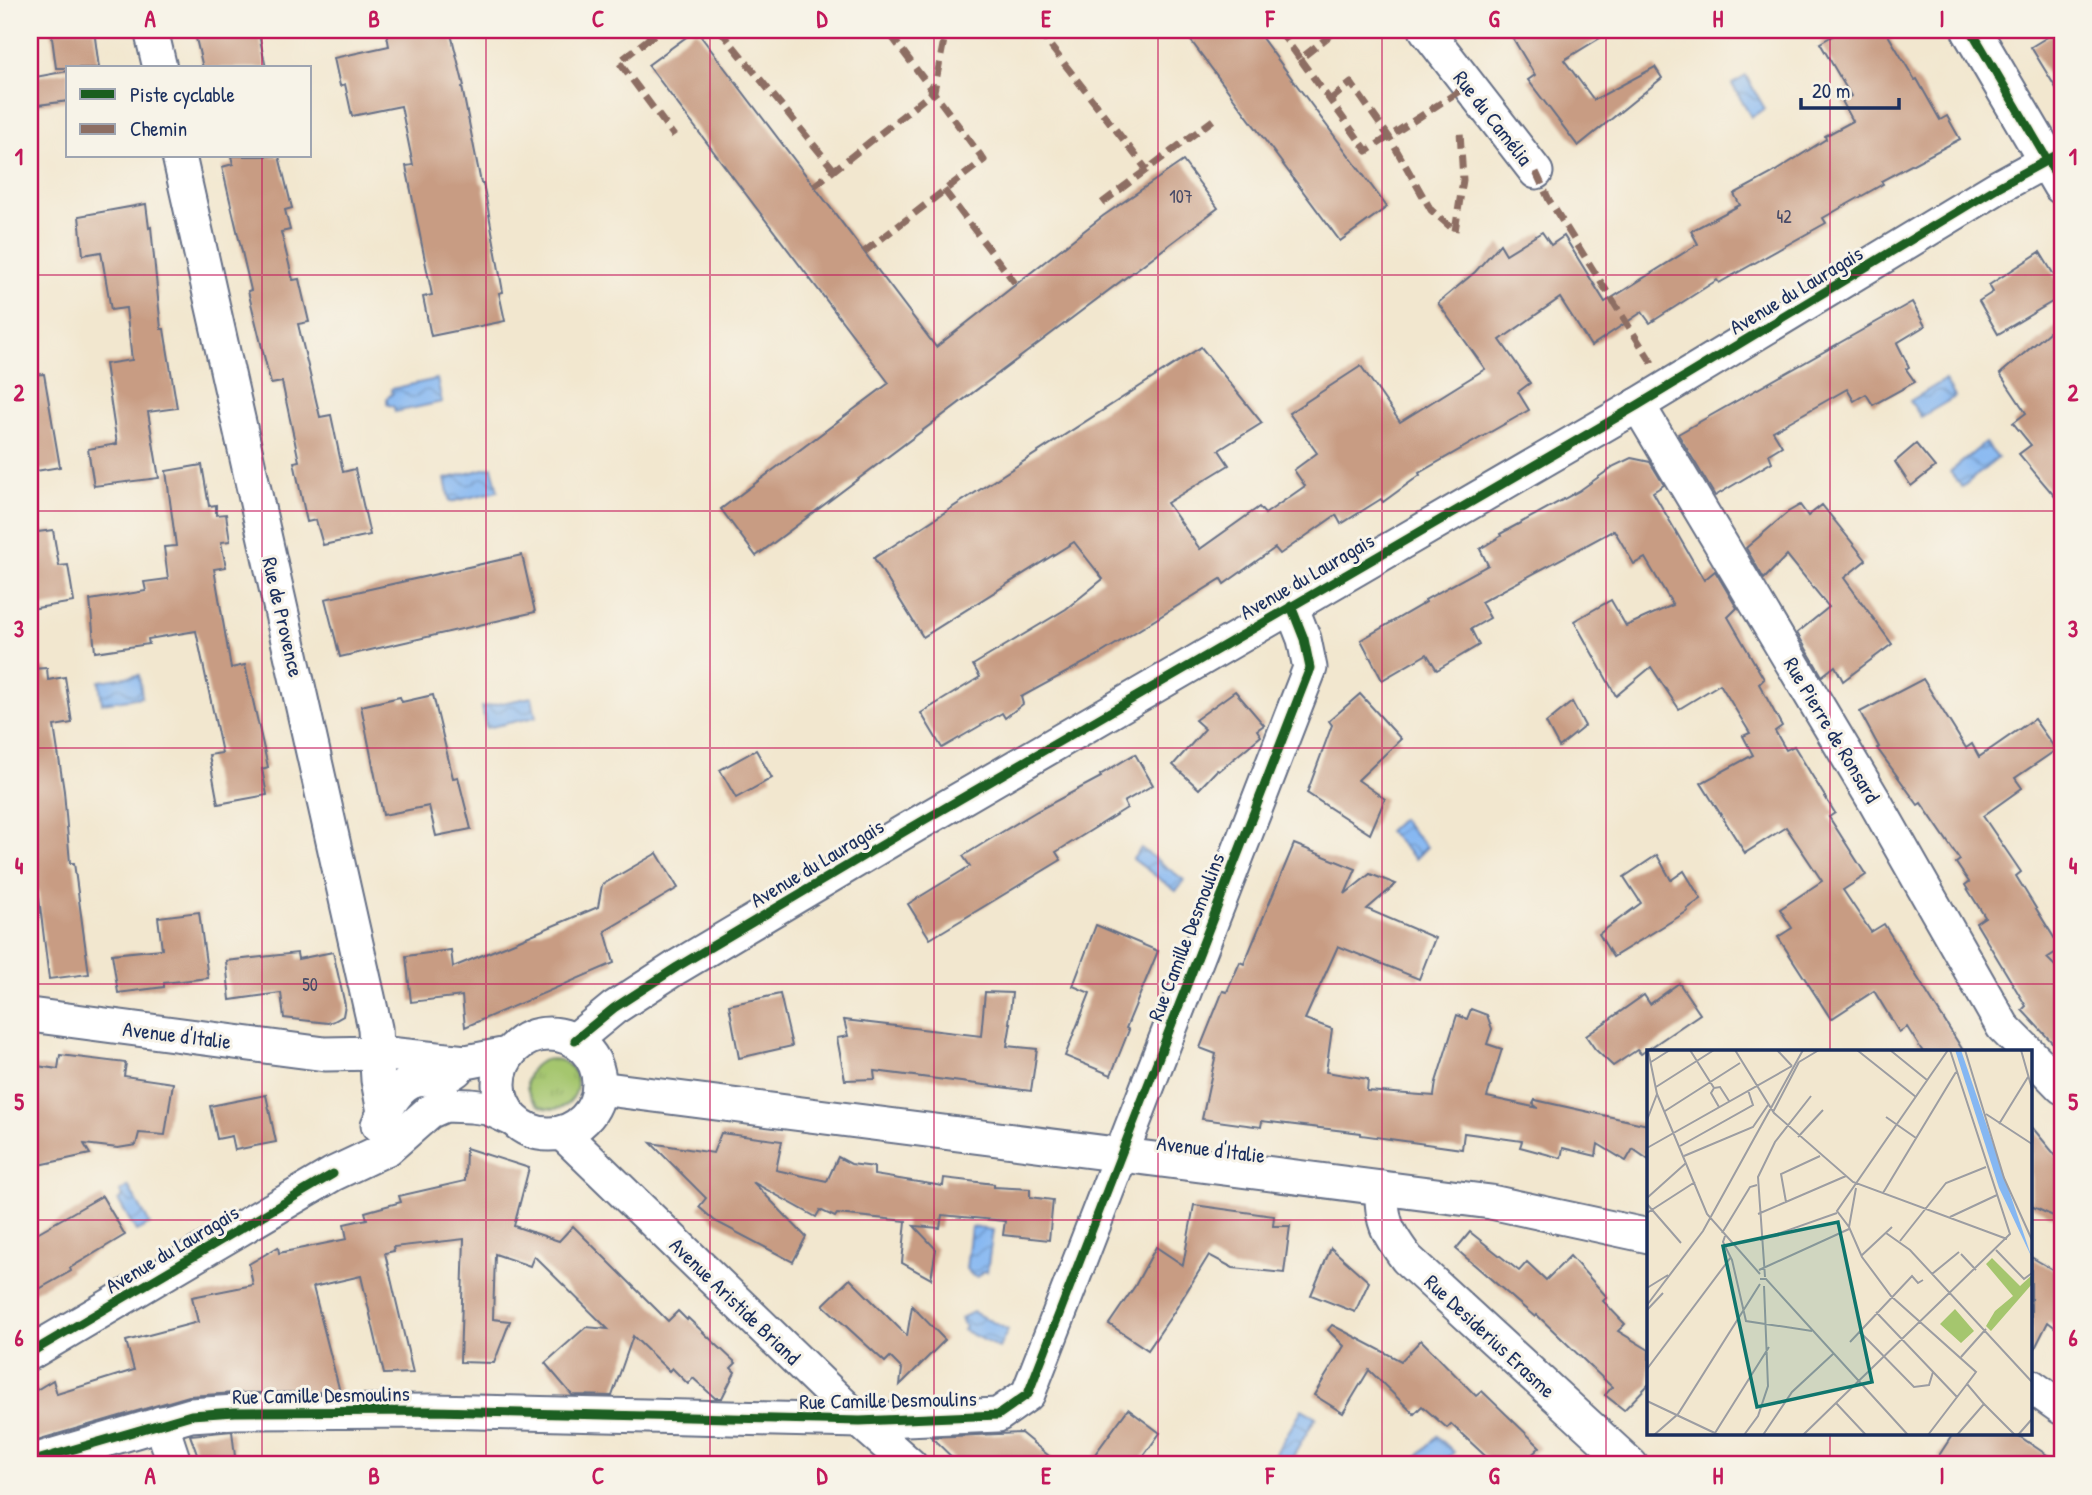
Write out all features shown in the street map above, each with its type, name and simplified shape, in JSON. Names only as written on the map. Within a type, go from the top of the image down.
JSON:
[{"type":"street","points":[[151,30],[160,66]]},
{"type":"street","name":"Rue du Camélia","points":[[1426,30],[1535,172]]},
{"type":"street","points":[[1971,30],[2057,165]]},
{"type":"street","name":"Rue de Provence","points":[[179,158],[375,1028],[385,1084]]},
{"type":"street","name":"Avenue du Lauragais","points":[[575,1040],[614,1008],[677,967],[944,808],[2057,165]]},
{"type":"street","name":"Rue Pierre de Ronsard","points":[[1638,405],[1875,802],[2003,1027],[2025,1050]]},
{"type":"street","name":"Rue Camille Desmoulins","points":[[30,1462],[191,1415],[235,1412],[421,1411],[860,1421],[998,1415],[1028,1394],[1310,668],[1304,639],[1291,606]]},
{"type":"street","name":"Avenue d'Italie","points":[[30,1015],[325,1054],[385,1084],[445,1105]]},
{"type":"street","points":[[445,1105],[488,1108],[534,1132],[562,1133],[588,1116],[595,1103],[599,1074],[586,1049],[562,1034],[546,1033],[518,1043],[501,1066],[498,1080],[499,1094],[512,1119]]},
{"type":"street","name":"Avenue d'Italie","points":[[385,1084],[466,1062],[508,1054]]},
{"type":"street","name":"Rue Pierre de Ronsard","points":[[2032,1057],[2062,1087]]},
{"type":"street","name":"Avenue d'Italie","points":[[385,1084],[440,1080],[466,1062]]},
{"type":"street","name":"Avenue du Lauragais","points":[[333,1174],[372,1137],[385,1084]]},
{"type":"street","name":"Avenue d'Italie","points":[[599,1088],[1491,1202],[1647,1236]]},
{"type":"street","name":"Avenue du Lauragais","points":[[30,1353],[333,1174],[388,1148],[429,1112],[445,1105]]},
{"type":"street","name":"Avenue Aristide Briand","points":[[562,1133],[860,1421],[910,1465]]},
{"type":"street","name":"Rue Desiderius Erasme","points":[[1382,1188],[1381,1206],[1388,1233],[1407,1259],[1631,1465]]},
{"type":"street","points":[[2032,1387],[2062,1408]]},
{"type":"street","points":[[161,1423],[175,1465]]},
{"type":"green space","points":[[552,1059],[570,1066],[577,1084],[570,1102],[552,1109],[534,1102],[527,1084],[534,1066]]},
{"type":"water","points":[[1746,76],[1765,109],[1751,117],[1732,84]]},
{"type":"water","points":[[437,379],[442,402],[395,412],[394,407],[387,404],[387,398],[392,394],[391,389]]},
{"type":"water","points":[[1945,380],[1955,397],[1921,417],[1910,401]]},
{"type":"water","points":[[1985,443],[1998,458],[1962,487],[1950,472]]},
{"type":"water","points":[[492,467],[498,491],[450,502],[445,479]]},
{"type":"water","points":[[139,675],[142,697],[102,703],[99,681]]},
{"type":"water","points":[[532,697],[536,717],[486,728],[482,707]]},
{"type":"water","points":[[1401,819],[1427,847],[1415,859],[1388,831]]},
{"type":"water","points":[[1141,848],[1184,880],[1176,891],[1133,859]]},
{"type":"water","points":[[128,1186],[150,1224],[136,1231],[118,1200],[123,1197],[120,1192]]},
{"type":"water","points":[[971,1227],[993,1230],[987,1272],[984,1271],[978,1277],[966,1269]]},
{"type":"water","points":[[973,1312],[1008,1330],[999,1348],[963,1330],[965,1327],[961,1318]]},
{"type":"water","points":[[1302,1409],[1316,1417],[1288,1465],[1273,1458]]},
{"type":"water","points":[[1437,1436],[1454,1452],[1442,1465],[1409,1465]]},
{"type":"building","points":[[51,30],[94,30],[99,66],[56,68]]},
{"type":"building","points":[[194,30],[258,30],[266,66],[203,66]]},
{"type":"building","points":[[386,30],[450,30],[488,209],[503,292],[499,293],[505,321],[431,336],[423,297],[432,295],[406,166],[413,165],[401,106],[352,116],[345,84],[340,86],[334,58],[389,46]]},
{"type":"building","points":[[696,30],[936,347],[1103,216],[1183,161],[1218,208],[756,556],[721,509],[889,383],[648,65]]},
{"type":"building","points":[[1183,30],[1256,30],[1387,207],[1340,241]]},
{"type":"building","points":[[1508,30],[1613,30],[1564,60],[1594,100],[1655,67],[1662,78],[1578,146],[1528,80],[1535,75]]},
{"type":"building","points":[[1843,30],[1885,30],[1940,120],[1947,116],[1960,139],[1881,181],[1883,184],[1823,218],[1826,223],[1719,283],[1717,280],[1650,323],[1642,312],[1591,346],[1560,298],[1500,340],[1530,383],[1518,392],[1529,410],[1419,473],[1420,475],[1383,502],[1381,499],[1341,524],[1336,515],[1280,554],[1275,548],[1224,584],[1221,579],[1095,657],[1021,697],[1023,704],[1005,718],[1002,713],[942,748],[921,713],[980,677],[973,665],[1066,609],[1103,579],[1074,542],[923,637],[874,558],[1201,347],[1262,423],[1219,450],[1229,465],[1167,503],[1200,549],[1259,507],[1265,514],[1305,486],[1294,470],[1317,453],[1289,413],[1361,366],[1400,422],[1485,369],[1438,303],[1475,272],[1500,244],[1506,254],[1542,232],[1551,245],[1564,236],[1605,302],[1698,244],[1691,231],[1740,205],[1734,194],[1771,174],[1826,139],[1825,136],[1853,121],[1842,101],[1851,96],[1820,43]]},
{"type":"building","points":[[2062,30],[2062,98],[2031,47]]},
{"type":"building","points":[[66,71],[66,101],[30,106],[30,78]]},
{"type":"building","points":[[232,158],[280,158],[292,208],[285,210],[290,230],[281,232],[293,280],[299,279],[309,322],[298,324],[320,417],[331,415],[343,472],[355,469],[370,535],[323,545],[316,520],[307,522],[294,462],[299,461],[282,382],[271,384],[222,167],[233,164]]},
{"type":"building","points":[[146,204],[149,228],[151,227],[161,329],[164,329],[177,408],[148,412],[159,478],[94,486],[88,449],[117,444],[105,364],[132,360],[126,308],[111,310],[101,252],[83,255],[79,216]]},
{"type":"building","points":[[2040,252],[2062,288],[2062,296],[1998,334],[1979,301],[1993,292],[1989,285]]},
{"type":"building","points":[[1912,302],[1925,326],[1897,343],[1909,367],[1906,369],[1915,382],[1873,405],[1866,394],[1854,401],[1847,389],[1773,431],[1782,446],[1769,454],[1772,462],[1715,496],[1678,434]]},
{"type":"building","points":[[2062,321],[2062,505],[2019,454],[2031,445],[2013,423],[2026,413],[2000,374]]},
{"type":"building","points":[[44,374],[60,467],[30,472],[30,375]]},
{"type":"building","points":[[1916,444],[1935,467],[1911,486],[1895,462]]},
{"type":"building","points":[[1631,458],[1650,462],[1664,485],[1653,492],[1704,580],[1715,571],[1737,608],[1728,617],[1764,679],[1759,684],[1782,726],[1775,731],[1786,750],[1794,746],[1835,813],[1829,817],[1866,875],[1843,890],[1871,932],[1884,924],[1963,1050],[1922,1050],[1907,1027],[1899,1032],[1874,991],[1831,1019],[1778,937],[1792,928],[1780,909],[1822,881],[1786,827],[1745,853],[1701,783],[1753,755],[1743,736],[1750,733],[1720,684],[1679,709],[1651,667],[1616,696],[1574,621],[1611,600],[1626,626],[1673,605],[1645,558],[1634,564],[1614,530],[1481,602],[1490,618],[1471,629],[1479,645],[1437,670],[1427,654],[1382,680],[1361,640],[1488,565],[1480,549],[1501,536],[1500,534],[1579,491],[1614,466]]},
{"type":"building","points":[[202,465],[209,506],[216,505],[216,515],[226,514],[230,541],[221,542],[226,567],[214,569],[231,668],[245,665],[268,767],[262,769],[267,795],[218,804],[209,755],[222,753],[196,631],[148,639],[149,644],[95,652],[90,600],[146,591],[144,582],[168,579],[164,547],[176,546],[166,471]]},
{"type":"building","points":[[1800,505],[1808,516],[1822,505],[1866,560],[1844,578],[1892,644],[1843,681],[1835,666],[1822,676],[1797,633],[1829,607],[1787,555],[1764,579],[1746,548]]},
{"type":"building","points":[[53,530],[59,566],[68,565],[74,602],[30,609],[30,533]]},
{"type":"building","points":[[522,555],[535,612],[340,657],[325,599]]},
{"type":"building","points":[[47,668],[48,680],[65,677],[72,723],[54,726],[64,791],[70,863],[74,863],[89,974],[49,979],[38,889],[30,889],[30,669]]},
{"type":"building","points":[[1923,679],[1966,748],[1972,744],[1979,757],[2034,719],[2056,750],[2015,778],[2022,788],[1983,816],[2021,872],[2016,876],[2061,949],[2047,958],[2062,973],[2062,1053],[2022,1010],[2026,1006],[1976,923],[1985,917],[1965,885],[1969,882],[1956,863],[1960,860],[1921,803],[1918,805],[1877,748],[1879,747],[1860,712]]},
{"type":"building","points":[[1235,691],[1264,725],[1257,730],[1261,736],[1217,770],[1199,789],[1173,765],[1205,729],[1195,720]]},
{"type":"building","points":[[1360,694],[1401,739],[1358,780],[1385,799],[1370,834],[1307,793],[1332,725],[1329,721]]},
{"type":"building","points":[[433,695],[453,778],[458,777],[471,829],[436,836],[429,806],[383,815],[361,706],[400,697],[402,702]]},
{"type":"building","points":[[1572,702],[1585,726],[1559,747],[1546,723]]},
{"type":"building","points":[[756,750],[772,778],[736,798],[720,770]]},
{"type":"building","points":[[1135,754],[1153,785],[1124,802],[1127,808],[1056,852],[1061,860],[930,939],[908,904],[970,866],[963,856],[1037,811],[1101,777],[1100,775]]},
{"type":"building","points":[[1294,844],[1356,869],[1345,894],[1370,874],[1396,884],[1367,909],[1435,938],[1419,979],[1338,946],[1305,1019],[1332,1029],[1326,1072],[1368,1079],[1367,1091],[1434,1096],[1457,1015],[1467,1019],[1471,1009],[1487,1015],[1492,1029],[1487,1044],[1502,1049],[1487,1097],[1538,1108],[1533,1104],[1535,1100],[1647,1125],[1647,1159],[1633,1149],[1626,1161],[1598,1144],[1596,1156],[1563,1148],[1561,1158],[1520,1147],[1522,1141],[1464,1133],[1462,1149],[1262,1121],[1261,1127],[1202,1119],[1216,1054],[1200,1048],[1223,991],[1227,992],[1240,962],[1244,964]]},
{"type":"building","points":[[657,853],[678,888],[605,931],[614,963],[465,1027],[462,996],[411,1002],[406,956],[451,950],[453,967],[505,946],[598,907],[602,885]]},
{"type":"building","points":[[1657,855],[1671,880],[1684,871],[1701,899],[1687,909],[1688,911],[1613,957],[1599,934],[1641,903],[1624,877]]},
{"type":"building","points":[[199,912],[208,978],[164,983],[164,987],[118,993],[112,954],[162,949],[158,917]]},
{"type":"building","points":[[1096,925],[1158,951],[1126,1028],[1129,1030],[1111,1075],[1065,1056],[1090,993],[1073,986]]},
{"type":"building","points":[[333,952],[345,1005],[343,1016],[334,1021],[328,1023],[284,1018],[281,993],[230,1000],[226,961],[297,953],[298,959]]},
{"type":"building","points":[[1679,983],[1700,1014],[1641,1054],[1637,1050],[1613,1066],[1586,1036],[1644,995],[1650,1004]]},
{"type":"building","points":[[985,992],[1012,993],[1007,1046],[1037,1049],[1031,1091],[874,1071],[875,1079],[845,1080],[837,1038],[848,1036],[844,1020],[981,1036]]},
{"type":"building","points":[[780,994],[792,1046],[739,1058],[729,1005]]},
{"type":"building","points":[[60,1055],[126,1063],[124,1076],[173,1083],[165,1135],[139,1133],[136,1145],[118,1148],[84,1144],[90,1154],[30,1167],[30,1065],[58,1069]]},
{"type":"building","points":[[266,1095],[276,1142],[235,1150],[232,1136],[217,1139],[210,1106]]},
{"type":"building","points":[[2032,1127],[2062,1163],[2062,1220],[2032,1206]]},
{"type":"building","points":[[721,1133],[782,1141],[776,1170],[827,1181],[838,1157],[851,1164],[874,1167],[874,1175],[943,1186],[944,1178],[994,1184],[994,1187],[1030,1189],[1030,1197],[1053,1200],[1049,1240],[1003,1235],[1005,1221],[942,1215],[940,1228],[914,1226],[936,1249],[931,1279],[902,1263],[906,1221],[837,1214],[835,1217],[820,1210],[816,1217],[753,1182],[806,1237],[793,1262],[715,1221],[699,1207],[706,1198],[651,1143],[713,1153]]},
{"type":"building","points":[[466,1148],[529,1168],[514,1226],[559,1241],[573,1226],[668,1321],[678,1311],[736,1363],[731,1368],[735,1372],[722,1398],[715,1398],[693,1378],[688,1384],[672,1368],[669,1371],[633,1336],[612,1396],[572,1395],[545,1363],[586,1327],[608,1329],[534,1256],[530,1266],[495,1254],[493,1319],[510,1321],[494,1363],[460,1362],[464,1239],[393,1247],[394,1251],[385,1253],[413,1373],[384,1374],[361,1276],[313,1287],[340,1392],[189,1396],[30,1442],[30,1394],[53,1380],[57,1394],[134,1370],[126,1341],[198,1322],[192,1297],[253,1285],[249,1264],[278,1247],[279,1253],[347,1239],[344,1224],[367,1219],[365,1212],[401,1202],[399,1196],[465,1181]]},
{"type":"building","points":[[102,1196],[125,1235],[30,1294],[30,1237]]},
{"type":"building","points":[[1194,1205],[1274,1216],[1273,1226],[1290,1226],[1284,1273],[1233,1268],[1209,1255],[1148,1350],[1109,1324],[1135,1286],[1156,1247],[1183,1265]]},
{"type":"building","points":[[1470,1232],[1519,1271],[1527,1262],[1546,1280],[1570,1256],[1607,1297],[1603,1301],[1625,1324],[1618,1331],[1647,1349],[1647,1386],[1624,1410],[1605,1395],[1612,1387],[1537,1315],[1535,1317],[1456,1249]]},
{"type":"building","points":[[1331,1248],[1369,1282],[1355,1312],[1311,1295]]},
{"type":"building","points":[[2032,1258],[2062,1275],[2062,1333],[2048,1322],[2032,1354]]},
{"type":"building","points":[[850,1279],[907,1336],[912,1306],[945,1340],[900,1385],[902,1369],[890,1357],[885,1362],[823,1305]]},
{"type":"building","points":[[1332,1325],[1401,1361],[1421,1340],[1476,1396],[1482,1391],[1540,1447],[1521,1465],[1495,1465],[1451,1424],[1447,1428],[1422,1406],[1414,1414],[1369,1370],[1343,1413],[1314,1395],[1344,1346],[1328,1330]]},
{"type":"building","points":[[1128,1409],[1160,1433],[1137,1465],[1087,1465]]},
{"type":"building","points":[[232,1431],[236,1465],[201,1465],[190,1435]]},
{"type":"building","points":[[1021,1433],[1060,1465],[960,1465],[931,1437]]},
{"type":"building","points":[[1952,1436],[2019,1436],[2062,1465],[1952,1465],[1938,1457]]},
{"type":"marked path","points":[[645,30],[651,37],[661,30]]},
{"type":"marked path","points":[[720,30],[835,171]]},
{"type":"marked path","points":[[864,252],[984,160],[887,30]]},
{"type":"marked path","points":[[814,186],[934,91],[946,30]]},
{"type":"marked path","points":[[1038,30],[1147,170]]},
{"type":"marked path","points":[[1279,30],[1300,59],[1337,30]]},
{"type":"marked path","points":[[651,37],[619,62],[674,136]]},
{"type":"marked path","points":[[1300,59],[1367,151],[1467,86]]},
{"type":"marked path","points":[[1330,100],[1351,83],[1389,137],[1431,210],[1455,231]]},
{"type":"marked path","points":[[1102,203],[1213,120]]},
{"type":"marked path","points":[[1455,231],[1463,180],[1460,131]]},
{"type":"marked path","points":[[1536,172],[1549,200],[1652,363]]},
{"type":"marked path","points":[[944,190],[1015,283]]},
{"type":"cycle path","points":[[1971,30],[2062,185]]},
{"type":"cycle path","points":[[575,1040],[614,1008],[677,967],[907,830],[1638,405],[1998,187],[2062,152]]},
{"type":"cycle path","points":[[30,1462],[191,1415],[235,1412],[434,1411],[860,1421],[998,1415],[1028,1394],[1310,668],[1304,639],[1291,606]]},
{"type":"cycle path","points":[[30,1353],[333,1174]]}]
